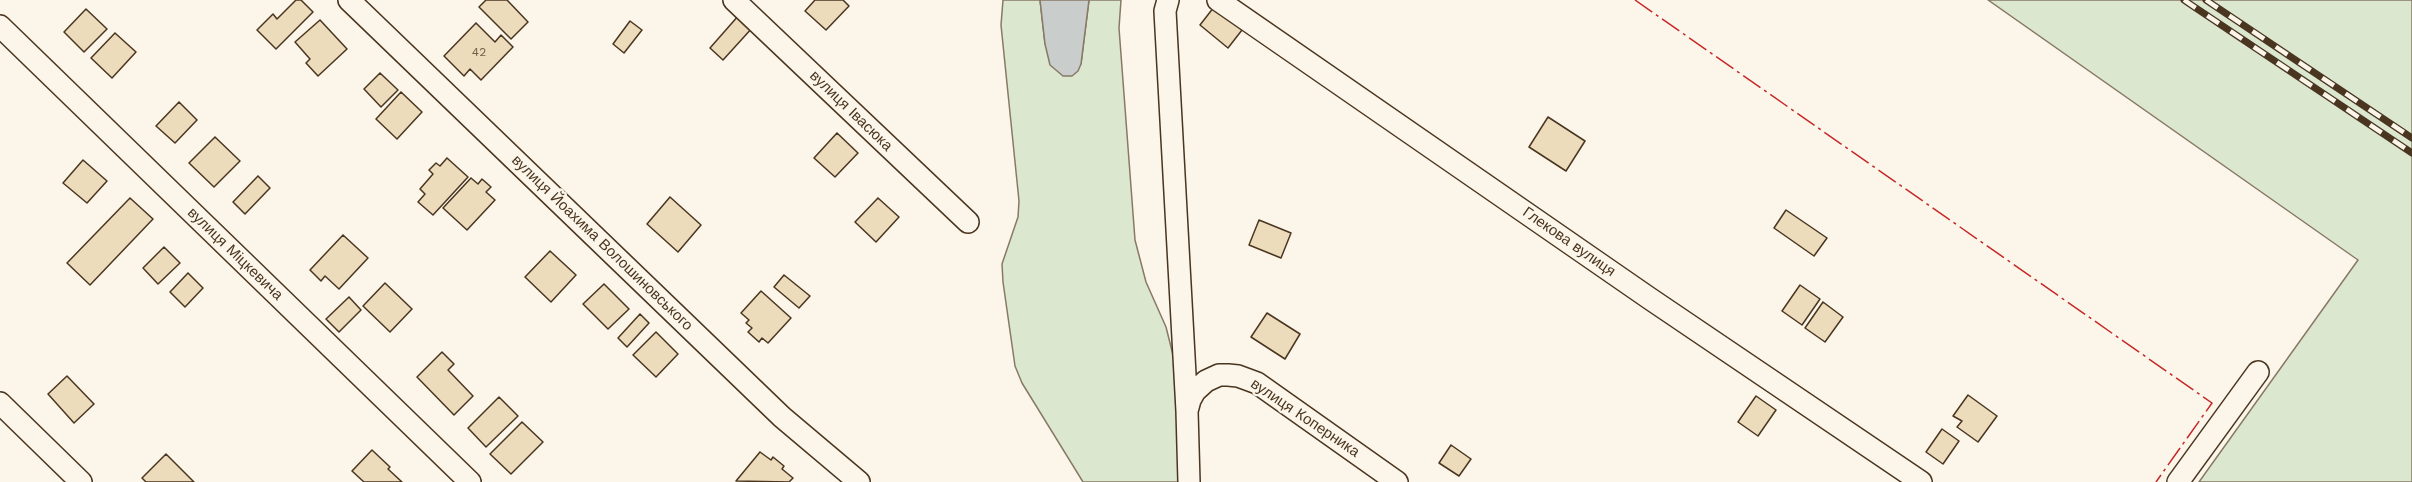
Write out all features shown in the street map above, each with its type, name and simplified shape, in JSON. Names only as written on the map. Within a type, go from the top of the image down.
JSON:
[{"type":"street","name":"вулиця Йоахима Волошиновського","points":[[349,0],[782,417],[859,482]]},
{"type":"street","name":"вулиця Івасюка","points":[[734,0],[968,222]]},
{"type":"street","points":[[1168,0],[1165,11],[1189,482]]},
{"type":"street","name":"Глекова вулиця","points":[[1218,0],[1649,298],[1921,482]]},
{"type":"street","name":"вулиця Міцкевича","points":[[0,26],[470,482]]},
{"type":"street","points":[[2178,482],[2258,372]]},
{"type":"street","name":"вулиця Коперника","points":[[1187,411],[1195,391],[1212,378],[1228,375],[1248,379],[1275,395],[1397,482]]},
{"type":"street","points":[[0,403],[81,482]]},
{"type":"green space","points":[[1003,0],[1040,0],[1045,44],[1081,64],[1089,0],[1121,0],[1119,28],[1135,240],[1146,282],[1166,327],[1187,411],[1189,482],[1083,482],[1022,383],[1015,366],[1002,264],[1018,217],[1019,201],[1001,25]]},
{"type":"green space","points":[[1988,0],[2412,0],[2412,482],[2199,482],[2358,260]]},
{"type":"shaded area","points":[[1040,0],[1089,0],[1081,64],[1072,76],[1063,76],[1050,65]]},
{"type":"building","points":[[296,0],[301,0],[313,12],[276,49],[257,30],[273,14],[277,19]]},
{"type":"building","points":[[486,0],[507,0],[528,22],[511,39],[479,7]]},
{"type":"building","points":[[815,0],[843,0],[849,6],[826,30],[805,11]]},
{"type":"building","points":[[1214,7],[1242,30],[1228,48],[1200,25]]},
{"type":"building","points":[[86,9],[107,29],[84,52],[64,32]]},
{"type":"building","points":[[739,15],[753,27],[723,60],[710,48]]},
{"type":"building","points":[[320,20],[347,49],[318,76],[306,63],[310,59],[295,42]]},
{"type":"building","points":[[630,21],[642,30],[624,53],[613,44]]},
{"type":"building","points":[[476,23],[495,42],[501,35],[513,47],[481,80],[470,69],[464,76],[444,56]]},
{"type":"building","points":[[115,33],[136,52],[112,78],[91,58]]},
{"type":"building","points":[[380,73],[398,90],[381,107],[364,89]]},
{"type":"building","points":[[401,92],[422,112],[397,139],[376,119]]},
{"type":"building","points":[[179,102],[197,120],[175,143],[156,126]]},
{"type":"building","points":[[1548,117],[1585,141],[1566,171],[1529,147]]},
{"type":"building","points":[[837,133],[858,153],[835,177],[814,158]]},
{"type":"building","points":[[215,137],[240,161],[214,187],[189,163]]},
{"type":"building","points":[[447,158],[468,177],[433,215],[418,202],[425,194],[420,189],[433,174],[429,170],[436,163],[440,166]]},
{"type":"building","points":[[83,160],[107,181],[87,203],[63,183]]},
{"type":"building","points":[[258,176],[270,188],[245,214],[233,202]]},
{"type":"building","points":[[471,178],[478,184],[482,179],[491,187],[486,192],[495,200],[467,230],[443,208]]},
{"type":"building","points":[[670,197],[701,225],[678,252],[647,224]]},
{"type":"building","points":[[130,198],[153,219],[90,285],[67,263]]},
{"type":"building","points":[[878,198],[899,217],[876,242],[855,222]]},
{"type":"building","points":[[1786,210],[1827,238],[1814,256],[1774,228]]},
{"type":"building","points":[[1259,220],[1291,233],[1281,258],[1249,245]]},
{"type":"building","points":[[343,235],[368,258],[339,289],[325,276],[321,281],[310,270]]},
{"type":"building","points":[[164,247],[180,263],[158,284],[143,268]]},
{"type":"building","points":[[550,251],[576,275],[551,302],[525,277]]},
{"type":"building","points":[[188,273],[203,288],[185,307],[170,292]]},
{"type":"building","points":[[784,275],[810,296],[799,308],[774,287]]},
{"type":"building","points":[[385,283],[412,309],[390,332],[363,306]]},
{"type":"building","points":[[604,284],[629,309],[608,329],[583,304]]},
{"type":"building","points":[[1800,285],[1820,299],[1802,325],[1782,311]]},
{"type":"building","points":[[761,291],[791,318],[768,343],[762,338],[759,342],[748,332],[752,328],[746,323],[749,320],[741,313]]},
{"type":"building","points":[[349,297],[361,310],[339,332],[326,319]]},
{"type":"building","points":[[1823,302],[1843,317],[1825,342],[1805,328]]},
{"type":"building","points":[[1267,313],[1300,334],[1285,359],[1251,337]]},
{"type":"building","points":[[640,314],[649,323],[627,347],[618,338]]},
{"type":"building","points":[[656,332],[678,354],[656,377],[633,355]]},
{"type":"building","points":[[442,352],[454,364],[448,370],[473,396],[454,415],[417,377]]},
{"type":"building","points":[[67,376],[94,404],[74,423],[48,394]]},
{"type":"building","points":[[1968,395],[1997,416],[1978,442],[1957,427],[1962,421],[1953,416]]},
{"type":"building","points":[[1756,396],[1776,410],[1758,436],[1738,422]]},
{"type":"building","points":[[499,397],[518,416],[486,447],[468,428]]},
{"type":"building","points":[[522,422],[543,442],[511,474],[490,454]]},
{"type":"building","points":[[1942,429],[1959,441],[1943,464],[1926,452]]},
{"type":"building","points":[[1451,445],[1471,459],[1459,476],[1439,463]]},
{"type":"building","points":[[372,450],[402,482],[364,482],[352,471]]},
{"type":"building","points":[[760,452],[771,460],[773,457],[793,478],[789,482],[736,481]]},
{"type":"building","points":[[166,454],[194,482],[146,482],[142,478]]},
{"type":"railway","points":[[2184,0],[2412,153]]},
{"type":"railway","points":[[2206,0],[2412,138]]},
{"type":"power","points":[[1635,0],[2212,403],[2156,482]]}]
